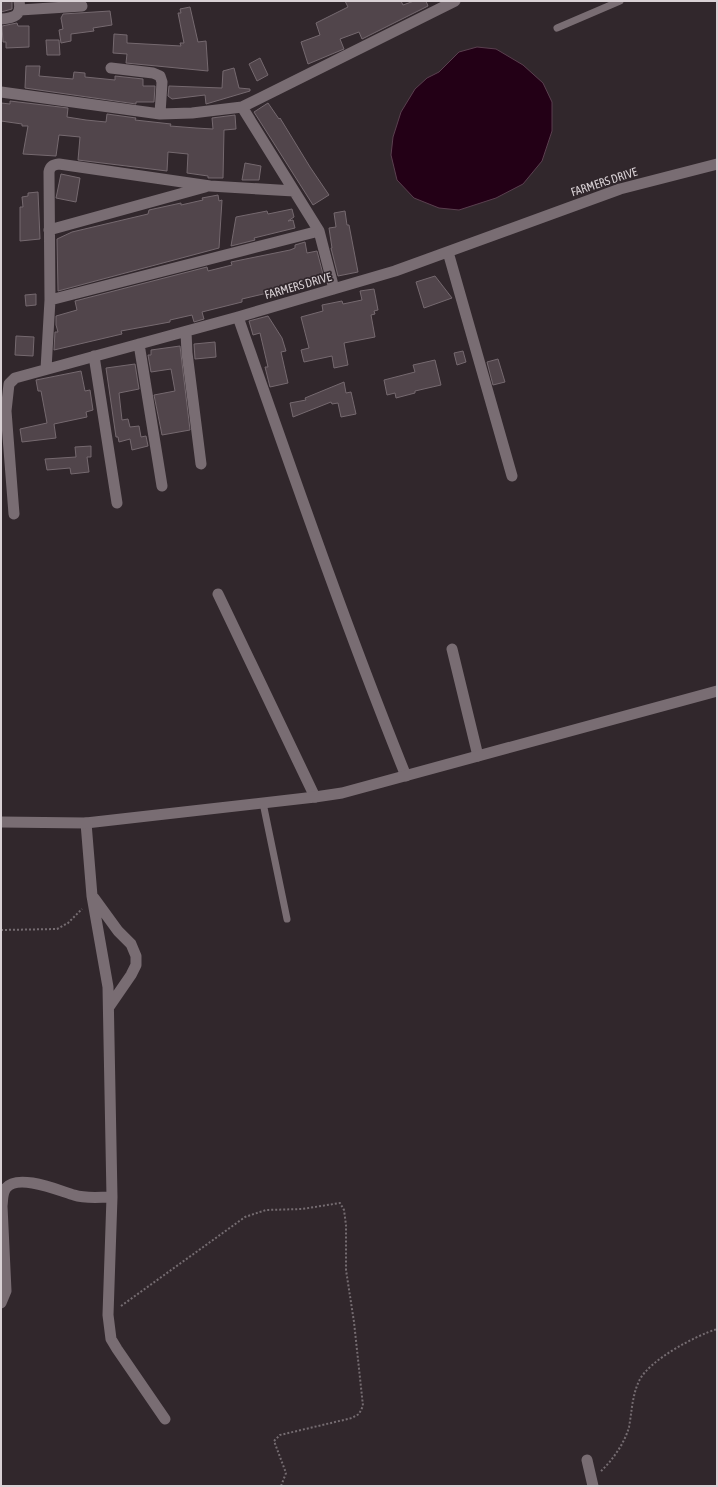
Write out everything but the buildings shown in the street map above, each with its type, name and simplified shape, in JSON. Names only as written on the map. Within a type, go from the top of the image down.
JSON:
[{"type":"street","points":[[1,92],[160,114],[192,113],[242,107],[455,1]]},
{"type":"street","points":[[1,18],[14,18],[20,6],[82,6]]},
{"type":"street","points":[[111,68],[153,73],[160,76],[162,82],[160,114]]},
{"type":"street","points":[[242,107],[319,231],[334,289]]},
{"type":"street","points":[[46,369],[50,300],[48,172],[53,165],[59,164],[210,186],[294,191]]},
{"type":"street","name":"FARMERS DRIVE","points":[[14,514],[6,412],[9,384],[11,380],[46,369],[238,318],[334,289],[448,252],[620,189],[717,164]]},
{"type":"street","points":[[49,230],[210,186]]},
{"type":"street","points":[[50,300],[319,231]]},
{"type":"street","points":[[448,252],[512,476]]},
{"type":"street","points":[[238,318],[330,580],[380,715],[406,776]]},
{"type":"street","points":[[186,332],[187,353],[201,464]]},
{"type":"street","points":[[139,344],[162,486]]},
{"type":"street","points":[[94,356],[117,503]]},
{"type":"street","points":[[1,424],[6,412]]},
{"type":"street","points":[[218,594],[315,798]]},
{"type":"street","points":[[452,649],[478,756]]},
{"type":"street","points":[[1,822],[86,823],[315,798],[342,793],[406,776],[717,691]]},
{"type":"street","points":[[86,823],[92,896],[106,967],[109,1008],[112,1197],[108,1315],[111,1338],[165,1419]]},
{"type":"street","points":[[92,896],[118,930],[131,944],[136,956],[136,965],[131,975],[109,1008]]},
{"type":"street","points":[[1,1303],[6,1291],[2,1206],[3,1192],[7,1186],[13,1184],[34,1183],[75,1196],[112,1197]]},
{"type":"street","points":[[587,1460],[592,1482]]},
{"type":"lane","points":[[557,28],[620,1]]},
{"type":"lane","points":[[263,804],[287,919]]},
{"type":"path","points":[[1,930],[57,930],[74,918],[92,896]]},
{"type":"path","points":[[108,1315],[245,1217],[266,1210],[302,1209],[340,1204],[344,1210],[346,1225],[346,1270],[354,1322],[362,1406],[359,1414],[352,1418],[280,1435],[274,1441],[286,1473],[281,1486]]},
{"type":"path","points":[[592,1482],[614,1456],[629,1428],[632,1402],[639,1380],[652,1366],[670,1352],[702,1334],[717,1329]]},
{"type":"shaded area","points":[[477,47],[496,49],[523,65],[543,83],[552,102],[552,131],[542,161],[523,184],[496,198],[459,210],[439,208],[414,198],[397,180],[391,155],[393,137],[401,112],[415,89],[427,78],[439,72],[459,52]]}]
